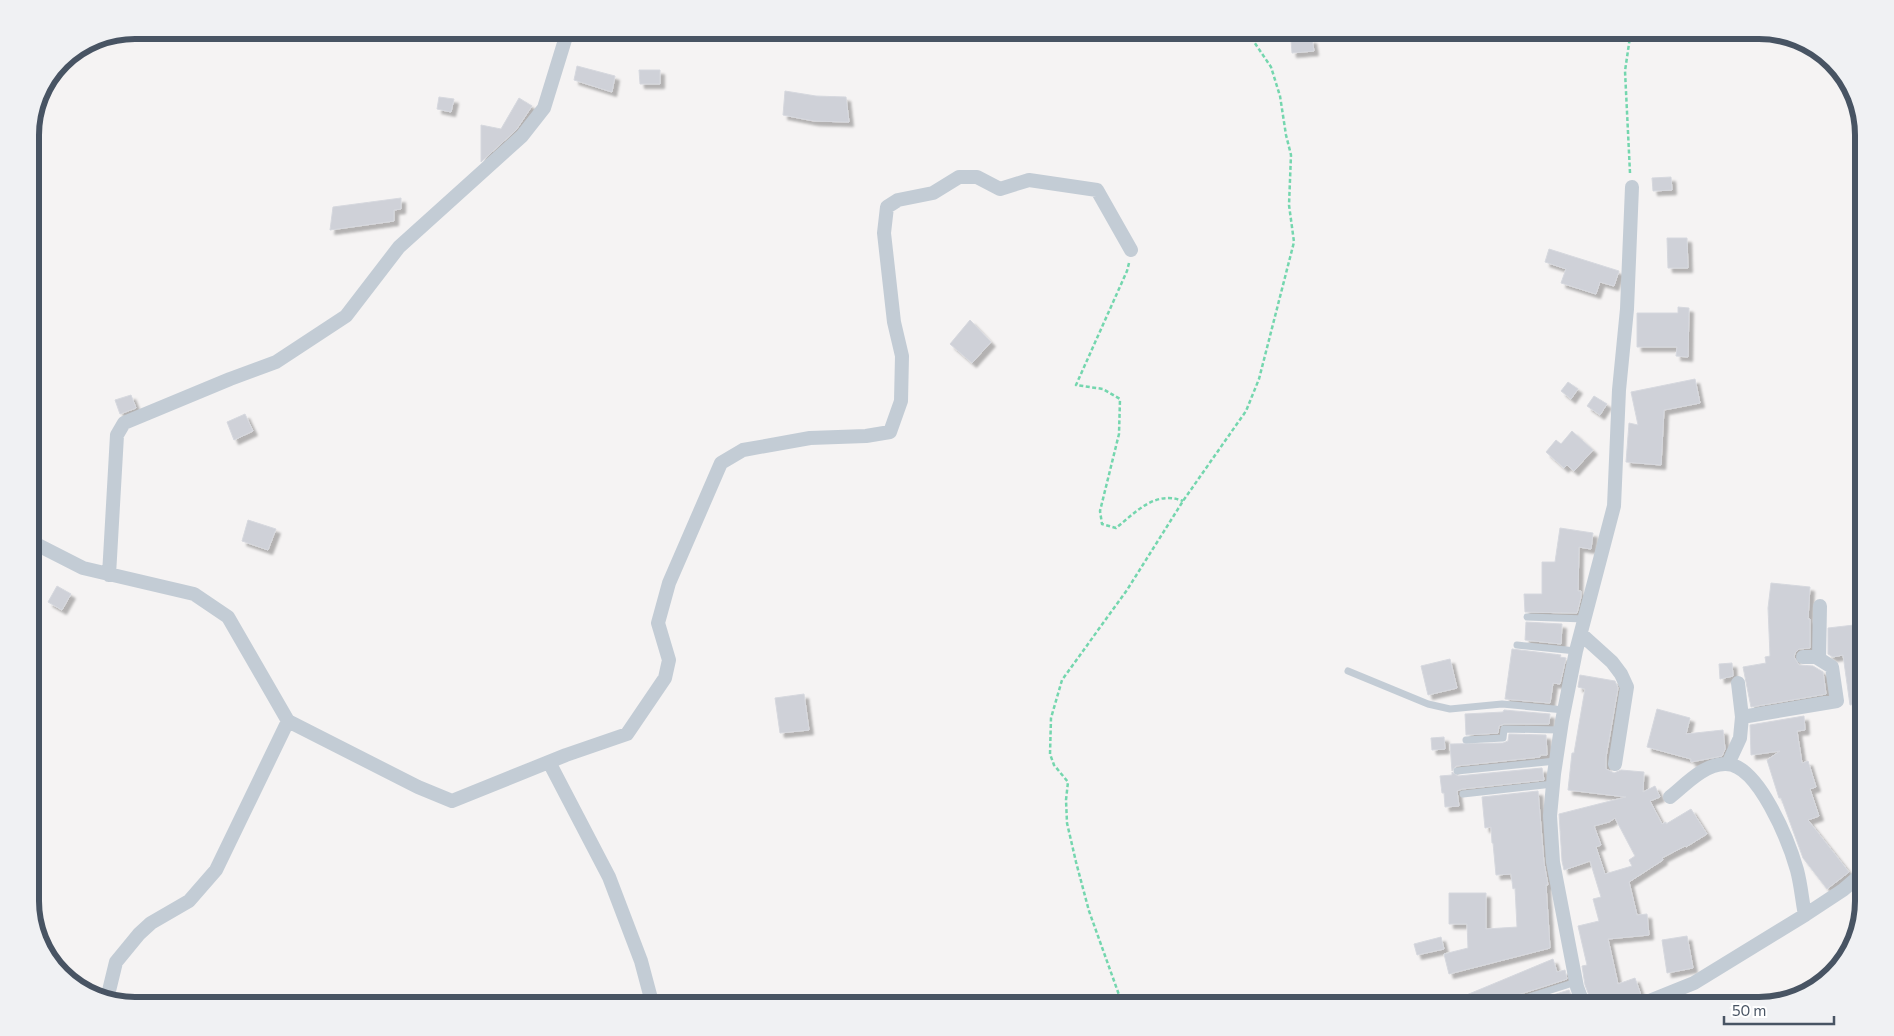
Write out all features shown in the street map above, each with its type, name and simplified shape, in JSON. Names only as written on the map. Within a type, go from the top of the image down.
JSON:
[{"type":"street","points":[[109,575],[117,435],[124,423],[276,362],[346,316],[399,247],[522,136],[544,108],[565,39]]},
{"type":"street","points":[[39,546],[83,568],[194,594],[228,617],[288,721],[418,787],[452,801],[549,762],[627,734],[665,678],[669,660],[658,623],[669,583],[721,464],[743,450],[810,438],[866,436],[890,432],[901,401],[902,356],[894,322],[884,232],[887,207],[898,200],[933,192],[959,177],[977,177],[1000,189],[1029,180],[1096,190],[1131,250]]},
{"type":"street","points":[[1581,997],[1576,982],[1553,862],[1550,816],[1560,730],[1576,651],[1614,506],[1619,390],[1626,309],[1632,187]]},
{"type":"street","points":[[1819,659],[1820,606]]},
{"type":"street","points":[[1581,634],[1612,662],[1621,674],[1627,687],[1615,764]]},
{"type":"street","points":[[1742,717],[1837,701],[1832,667],[1819,659],[1803,656]]},
{"type":"street","points":[[1728,764],[1740,738],[1742,717],[1738,683]]},
{"type":"street","points":[[108,993],[116,962],[139,934],[151,923],[189,901],[216,870],[288,721]]},
{"type":"street","points":[[549,762],[609,876],[641,961],[651,997]]},
{"type":"street","points":[[1670,797],[1714,765],[1728,764],[1750,774],[1777,820],[1790,848],[1797,872],[1805,915]]},
{"type":"street","points":[[1659,997],[1694,983],[1805,915],[1855,880]]},
{"type":"lane","points":[[1527,617],[1585,619]]},
{"type":"lane","points":[[1517,646],[1576,651]]},
{"type":"lane","points":[[1348,671],[1428,704],[1450,709],[1502,704],[1564,710]]},
{"type":"lane","points":[[1466,740],[1503,738],[1504,729],[1560,730]]},
{"type":"lane","points":[[1457,771],[1556,761]]},
{"type":"lane","points":[[1463,794],[1553,784]]},
{"type":"lane","points":[[1529,997],[1576,982]]},
{"type":"path","points":[[1120,997],[1089,912],[1076,862],[1067,823],[1066,800],[1068,782],[1054,765],[1050,754],[1051,718],[1062,680],[1126,590],[1183,501],[1246,411],[1259,379],[1294,242],[1290,205],[1291,155],[1280,96],[1270,66],[1252,39]]},
{"type":"path","points":[[1630,39],[1625,71],[1632,187]]},
{"type":"path","points":[[1131,250],[1127,271],[1076,384],[1103,389],[1120,399],[1120,434],[1100,511],[1102,524],[1116,528],[1150,501],[1174,498],[1183,501]]},
{"type":"building","points":[[1312,39],[1314,51],[1292,53],[1291,40]]},
{"type":"building","points":[[577,66],[615,76],[612,92],[574,80]]},
{"type":"building","points":[[639,70],[660,70],[660,84],[640,84]]},
{"type":"building","points":[[785,91],[816,96],[846,97],[849,122],[814,121],[783,115]]},
{"type":"building","points":[[439,97],[454,99],[451,112],[437,109]]},
{"type":"building","points":[[519,98],[532,106],[516,130],[481,162],[481,125],[501,129]]},
{"type":"building","points":[[1671,177],[1672,190],[1653,191],[1652,178]]},
{"type":"building","points":[[401,198],[401,209],[394,210],[394,221],[330,230],[333,207]]},
{"type":"building","points":[[1667,238],[1687,238],[1688,268],[1668,268]]},
{"type":"building","points":[[1549,249],[1619,271],[1614,286],[1600,282],[1596,294],[1561,283],[1566,269],[1545,262]]},
{"type":"building","points":[[1678,307],[1689,308],[1688,357],[1676,356],[1677,347],[1637,347],[1637,313],[1678,313]]},
{"type":"building","points":[[970,320],[991,342],[972,363],[950,344]]},
{"type":"building","points":[[1695,379],[1700,403],[1664,410],[1661,465],[1626,462],[1629,423],[1638,425],[1631,392]]},
{"type":"building","points":[[1568,382],[1578,389],[1571,399],[1561,391]]},
{"type":"building","points":[[131,395],[136,408],[120,414],[115,400]]},
{"type":"building","points":[[1594,396],[1607,404],[1600,415],[1587,406]]},
{"type":"building","points":[[245,414],[253,431],[234,440],[227,422]]},
{"type":"building","points":[[1572,431],[1593,450],[1574,471],[1567,465],[1564,468],[1546,452],[1556,440],[1561,444]]},
{"type":"building","points":[[248,520],[276,529],[268,550],[242,541]]},
{"type":"building","points":[[1560,528],[1593,533],[1591,549],[1579,547],[1578,591],[1581,591],[1581,597],[1577,613],[1525,612],[1524,594],[1542,594],[1542,562],[1555,562]]},
{"type":"building","points":[[1771,583],[1810,587],[1808,619],[1810,619],[1810,648],[1799,649],[1794,657],[1799,665],[1813,666],[1823,672],[1826,694],[1751,707],[1743,667],[1766,663],[1765,657],[1770,656],[1768,608]]},
{"type":"building","points":[[57,586],[71,594],[62,610],[48,602]]},
{"type":"building","points":[[1526,622],[1562,624],[1561,644],[1525,640]]},
{"type":"building","points":[[1854,625],[1855,704],[1850,705],[1843,655],[1833,657],[1828,654],[1828,628]]},
{"type":"building","points":[[1512,649],[1561,655],[1560,657],[1566,658],[1560,684],[1553,683],[1550,703],[1505,699]]},
{"type":"building","points":[[1450,659],[1457,688],[1428,695],[1421,666]]},
{"type":"building","points":[[1732,663],[1733,676],[1720,679],[1719,664]]},
{"type":"building","points":[[1580,675],[1615,681],[1618,688],[1606,757],[1606,769],[1614,773],[1621,770],[1644,772],[1643,792],[1655,786],[1660,797],[1650,801],[1662,824],[1666,822],[1666,824],[1691,809],[1707,834],[1686,847],[1662,858],[1663,860],[1629,882],[1637,915],[1647,914],[1649,935],[1608,939],[1618,984],[1635,978],[1641,995],[1636,997],[1590,997],[1585,985],[1582,966],[1587,965],[1578,926],[1599,921],[1593,899],[1601,897],[1590,861],[1564,870],[1562,861],[1559,814],[1626,797],[1568,790],[1572,753],[1574,753],[1585,689],[1578,687]],"holes":[[[1615,818],[1635,856],[1629,860],[1632,866],[1605,874],[1596,847],[1601,845],[1594,826],[1609,822]]]},
{"type":"building","points":[[804,694],[809,730],[780,733],[775,698]]},
{"type":"building","points":[[1657,709],[1690,718],[1686,734],[1723,730],[1725,749],[1722,756],[1691,762],[1691,759],[1647,747]]},
{"type":"building","points":[[1504,710],[1550,714],[1549,724],[1504,724],[1499,726],[1498,733],[1466,735],[1465,714],[1503,712]]},
{"type":"building","points":[[1804,716],[1805,730],[1797,731],[1802,763],[1808,761],[1816,787],[1810,789],[1819,816],[1808,820],[1849,872],[1827,889],[1803,858],[1781,798],[1779,798],[1767,760],[1780,751],[1751,755],[1750,725]]},
{"type":"building","points":[[1509,734],[1546,735],[1547,755],[1456,766],[1452,771],[1450,744],[1503,743],[1508,741]]},
{"type":"building","points":[[1444,737],[1445,749],[1432,750],[1431,738]]},
{"type":"building","points":[[1542,768],[1544,780],[1462,789],[1457,791],[1459,806],[1445,807],[1440,776],[1452,775],[1452,772],[1458,776]]},
{"type":"building","points":[[1538,791],[1544,863],[1548,885],[1546,885],[1550,948],[1449,974],[1444,954],[1468,948],[1467,924],[1449,924],[1449,893],[1486,893],[1486,929],[1517,927],[1515,888],[1513,889],[1511,874],[1496,875],[1491,827],[1485,828],[1482,797]]},
{"type":"building","points":[[1687,936],[1693,968],[1667,973],[1662,940]]},
{"type":"building","points":[[1441,937],[1444,949],[1417,955],[1414,944]]},
{"type":"building","points":[[1553,959],[1557,972],[1565,970],[1567,979],[1511,997],[1462,997]]},
{"type":"building","points":[[1569,990],[1572,997],[1547,997]]}]
